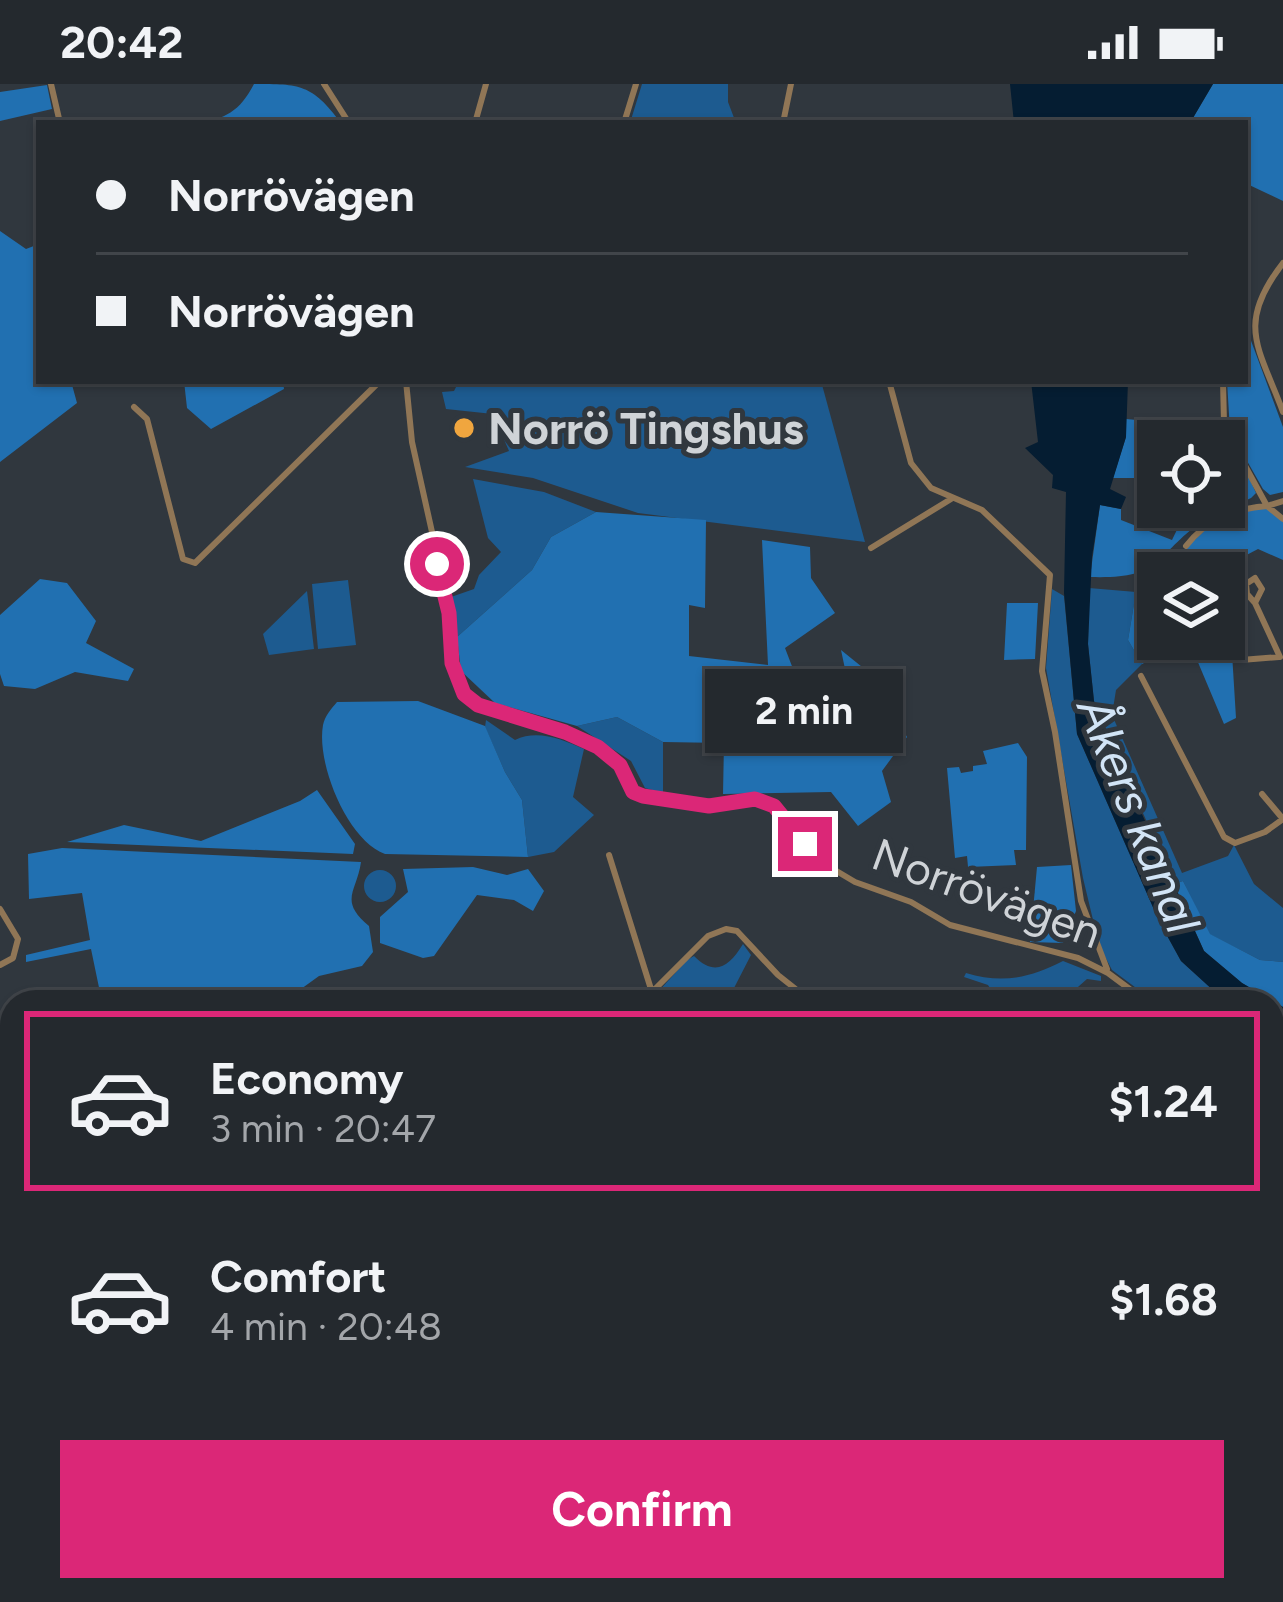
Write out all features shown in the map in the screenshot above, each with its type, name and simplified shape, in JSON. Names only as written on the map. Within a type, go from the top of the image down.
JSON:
[{"type":"street","points":[[51,84],[60,120]]},
{"type":"street","points":[[325,84],[347,120]]},
{"type":"street","points":[[476,120],[486,84]]},
{"type":"street","points":[[625,120],[636,84]]},
{"type":"street","points":[[785,120],[791,84]]},
{"type":"street","points":[[1283,263],[1257,303],[1252,321],[1283,412]]},
{"type":"street","points":[[134,407],[147,419],[183,559],[194,563],[377,384]]},
{"type":"street","name":"Norrövägen","points":[[406,384],[412,442],[449,613],[452,663],[464,694],[478,705],[598,747],[620,765],[633,792],[643,796],[709,806],[755,799],[766,802],[823,863],[855,882],[911,902],[938,920],[1078,958],[1131,990]]},
{"type":"street","points":[[890,384],[911,463],[931,488],[982,510],[1050,575],[1042,671],[1081,901],[1108,973]]},
{"type":"street","points":[[1223,384],[1224,420]]},
{"type":"street","points":[[1245,465],[1268,506],[1283,519]]},
{"type":"street","points":[[871,548],[951,499]]},
{"type":"street","points":[[1186,546],[1201,527],[1227,513],[1283,501]]},
{"type":"street","points":[[1245,660],[1282,657],[1255,603]]},
{"type":"street","points":[[1141,676],[1224,837],[1234,843],[1265,832],[1283,819],[1262,794]]},
{"type":"street","points":[[610,855],[651,990]]},
{"type":"street","points":[[0,909],[18,939],[13,958],[0,965]]},
{"type":"street","points":[[654,990],[708,936],[726,928],[737,931],[797,990]]},
{"type":"shaded area","points":[[254,84],[304,89],[322,100],[339,120],[210,120],[243,101]]},
{"type":"shaded area","points":[[642,84],[728,84],[735,120],[631,120]]},
{"type":"shaded area","points":[[1213,84],[1283,84],[1283,201],[1248,184],[1248,120],[1192,120]]},
{"type":"shaded area","points":[[47,85],[52,109],[0,121],[0,92]]},
{"type":"shaded area","points":[[0,231],[26,249],[36,245],[36,384],[72,384],[77,403],[0,462]]},
{"type":"shaded area","points":[[1250,338],[1283,427],[1283,492],[1270,495],[1263,489],[1245,457],[1245,420],[1229,420],[1227,384],[1248,384]]},
{"type":"shaded area","points":[[184,384],[283,384],[284,389],[211,429],[187,408]]},
{"type":"shaded area","points":[[458,384],[822,384],[865,542],[638,513],[533,478],[465,467],[509,451],[493,414],[446,409],[442,392],[454,391]]},
{"type":"shaded area","points":[[1126,419],[1137,420],[1137,478],[1113,478],[1126,437]]},
{"type":"shaded area","points":[[1245,469],[1256,493],[1245,501]]},
{"type":"shaded area","points":[[473,479],[544,492],[596,512],[551,537],[532,570],[457,637],[451,597],[474,589],[479,575],[501,552],[488,538]]},
{"type":"shaded area","points":[[1259,504],[1283,517],[1283,560],[1258,549],[1245,556],[1245,552],[1181,552],[1209,528],[1245,528],[1245,511]]},
{"type":"shaded area","points":[[1100,505],[1121,509],[1121,520],[1172,540],[1178,528],[1194,528],[1168,552],[1137,552],[1137,573],[1090,577]]},
{"type":"shaded area","points":[[596,512],[706,520],[705,608],[689,605],[689,656],[768,665],[762,540],[810,547],[811,578],[835,613],[785,648],[803,695],[848,683],[841,650],[872,675],[907,737],[882,771],[891,802],[858,826],[831,792],[723,794],[724,743],[663,742],[617,717],[577,726],[495,703],[461,671],[457,637],[532,570],[551,537]]},
{"type":"shaded area","points":[[40,579],[67,583],[96,621],[86,643],[134,669],[128,681],[75,672],[35,689],[4,686],[0,615]]},
{"type":"shaded area","points":[[348,580],[356,645],[318,649],[312,584]]},
{"type":"shaded area","points":[[1089,588],[1136,592],[1128,640],[1142,664],[1116,690],[1112,715],[1182,873],[1228,856],[1234,845],[1254,884],[1283,908],[1283,962],[1260,960],[1209,934],[1183,881],[1174,884],[1094,701]]},
{"type":"shaded area","points":[[1052,589],[1064,596],[1077,734],[1159,921],[1181,961],[1213,990],[1139,990],[1112,970],[1099,945],[1046,668]]},
{"type":"shaded area","points":[[307,591],[314,649],[269,655],[263,634]]},
{"type":"shaded area","points":[[1137,591],[1137,655],[1128,640]]},
{"type":"shaded area","points":[[1007,603],[1038,603],[1035,659],[1004,660]]},
{"type":"shaded area","points":[[1197,660],[1232,660],[1236,718],[1224,724]]},
{"type":"shaded area","points":[[418,701],[485,726],[522,800],[528,857],[385,854],[371,846],[347,818],[325,760],[322,741],[327,716],[337,702]]},
{"type":"shaded area","points":[[617,717],[663,742],[663,793],[645,788],[631,761],[577,726]]},
{"type":"shaded area","points":[[486,720],[515,740],[541,735],[584,749],[573,797],[594,815],[554,852],[528,857],[522,800],[505,772]]},
{"type":"shaded area","points":[[1018,743],[1027,757],[1026,850],[1014,850],[1016,865],[968,867],[967,856],[955,858],[947,768],[973,771],[973,766],[987,764],[983,751]]},
{"type":"shaded area","points":[[317,790],[355,844],[353,854],[67,842],[124,825],[201,841]]},
{"type":"shaded area","points":[[62,848],[361,862],[352,902],[369,926],[373,952],[362,966],[319,976],[300,990],[100,990],[91,949],[26,962],[26,955],[90,940],[82,893],[29,899],[28,854]]},
{"type":"shaded area","points":[[1071,865],[1076,911],[1063,943],[1030,942],[1037,867]]},
{"type":"shaded area","points":[[473,867],[507,875],[528,869],[544,891],[533,911],[514,900],[477,895],[434,956],[423,958],[380,943],[380,917],[408,892],[403,869]]},
{"type":"shaded area","points":[[380,870],[391,875],[396,886],[391,897],[380,902],[369,897],[364,886],[369,875]]},
{"type":"shaded area","points":[[1183,881],[1210,934],[1260,960],[1283,962],[1283,990],[1254,990],[1204,951],[1174,884]]},
{"type":"shaded area","points":[[743,944],[751,955],[736,990],[660,990],[694,956],[715,967],[732,959]]},
{"type":"shaded area","points":[[1063,961],[1101,976],[1101,981],[1087,979],[1075,990],[991,990],[964,977],[966,973],[1016,978]]},
{"type":"water","points":[[1010,84],[1213,84],[1192,120],[1014,120]]},
{"type":"water","name":"Åkers kanal","points":[[1031,384],[1128,384],[1126,437],[1110,489],[1126,497],[1121,509],[1100,505],[1092,557],[1088,644],[1094,701],[1204,951],[1254,990],[1213,990],[1181,961],[1077,734],[1064,593],[1066,492],[1052,488],[1053,475],[1025,448],[1038,442]]},
{"type":"place","name":"Norrö Tingshus","points":[[464,428]]},
{"type":"route","points":[[437,564],[449,613],[457,682],[478,705],[598,747],[620,765],[633,792],[643,796],[709,806],[755,799],[774,806],[805,844]]}]
